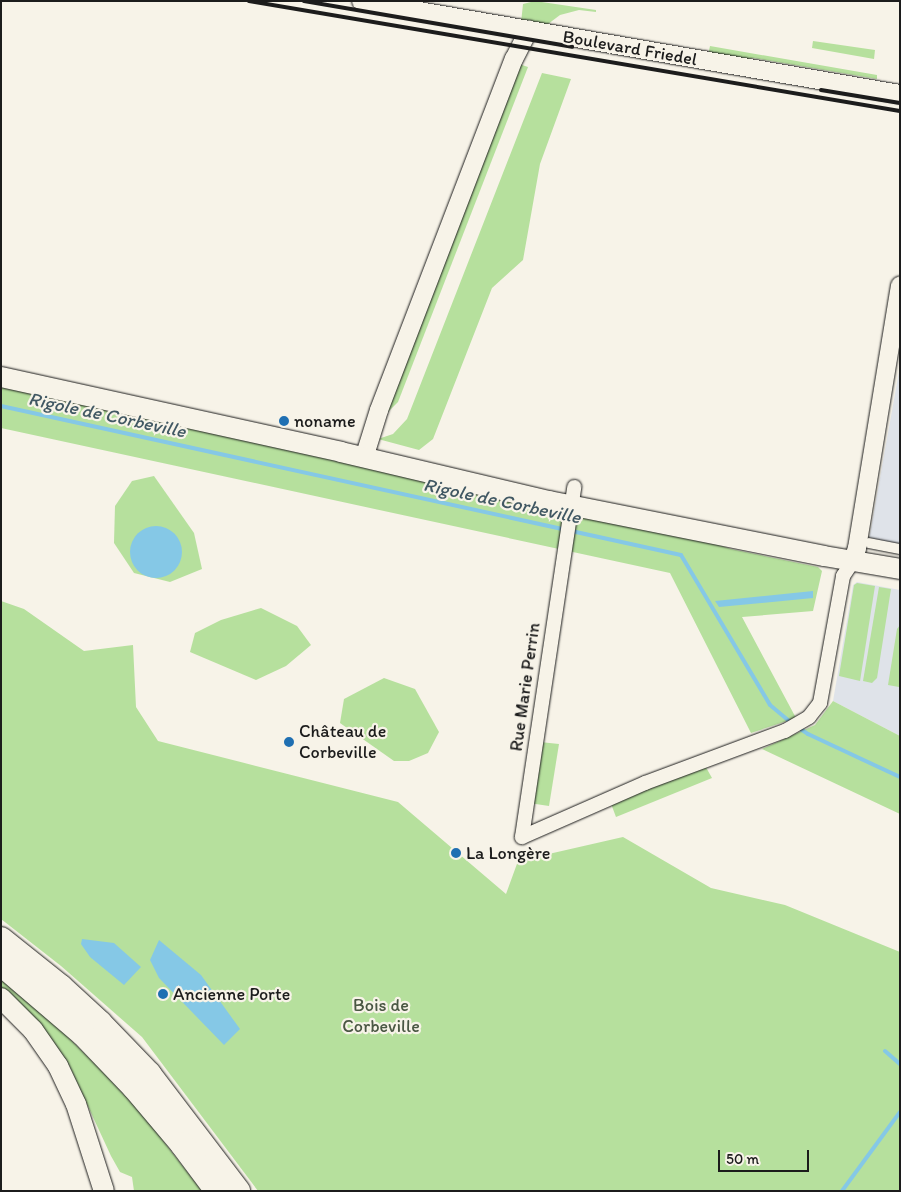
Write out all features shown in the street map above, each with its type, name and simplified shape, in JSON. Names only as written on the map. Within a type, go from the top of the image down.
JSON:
[{"type":"highway","points":[[1,939],[74,999],[149,1074],[238,1191]]},
{"type":"highway","points":[[1,964],[56,1009],[115,1067],[182,1144],[217,1191]]},
{"type":"main road","points":[[1,377],[571,505],[900,569]]},
{"type":"main road","points":[[1,998],[33,1030],[58,1066],[76,1104],[104,1191]]},
{"type":"street","name":"Boulevard Friedel","points":[[361,1],[900,94]]},
{"type":"street","points":[[364,458],[379,410],[514,59],[529,30]]},
{"type":"street","points":[[853,561],[857,548],[900,286]]},
{"type":"street","name":"Rue Marie Perrin","points":[[571,505],[522,837],[645,783],[785,731],[809,717],[820,704],[843,576],[853,561]]},
{"type":"street","points":[[869,543],[900,549]]},
{"type":"shaded area","points":[[900,366],[900,544],[869,539]]},
{"type":"shaded area","points":[[857,582],[900,590],[900,736],[833,701],[853,585]]},
{"type":"green space","points":[[535,1],[596,10],[596,12],[579,10],[560,15],[544,27],[521,23],[523,4]]},
{"type":"green space","points":[[813,41],[875,50],[874,59],[812,48]]},
{"type":"green space","points":[[710,46],[877,75],[877,79],[753,58],[742,60],[708,55]]},
{"type":"green space","points":[[519,64],[528,67],[398,402],[385,415]]},
{"type":"green space","points":[[542,73],[571,79],[540,164],[523,260],[492,288],[433,439],[419,450],[378,439],[393,434],[407,419]]},
{"type":"green space","points":[[1,386],[692,536],[731,549],[818,567],[822,571],[813,611],[742,617],[796,718],[751,733],[670,573],[1,428]]},
{"type":"green space","points":[[154,476],[194,533],[202,569],[170,582],[134,573],[114,543],[115,506],[132,481]]},
{"type":"green space","points":[[857,583],[875,586],[860,681],[839,676],[854,585]]},
{"type":"green space","points":[[879,587],[891,589],[877,678],[872,683],[863,681]]},
{"type":"green space","name":"Bois de Corbeville","points":[[1,601],[24,609],[84,651],[133,645],[136,707],[158,741],[398,802],[506,894],[518,861],[623,837],[711,888],[785,905],[900,952],[900,1191],[258,1191],[142,1037],[61,966],[1,919]]},
{"type":"green space","points":[[261,608],[297,626],[311,645],[286,666],[256,680],[190,652],[195,633],[221,620]]},
{"type":"green space","points":[[900,625],[899,687],[888,685],[897,629]]},
{"type":"green space","points":[[384,678],[415,689],[439,732],[428,753],[409,761],[394,761],[340,723],[344,699]]},
{"type":"green space","points":[[833,701],[900,736],[900,814],[762,749],[815,725]]},
{"type":"green space","points":[[540,742],[559,744],[549,806],[529,803]]},
{"type":"green space","points":[[703,762],[712,778],[616,817],[610,801]]},
{"type":"green space","points":[[1,978],[36,1005],[101,1070],[144,1116],[202,1191],[134,1191],[132,1177],[120,1172],[111,1156],[67,1061],[25,1008],[1,990]]},
{"type":"water","points":[[156,526],[166,528],[174,534],[180,542],[182,552],[180,562],[174,570],[166,576],[156,578],[146,576],[138,570],[132,562],[130,552],[132,542],[138,534],[146,528]]},
{"type":"water","points":[[813,591],[813,598],[719,607],[715,601]]},
{"type":"water","points":[[82,939],[114,943],[141,967],[124,985],[90,957],[81,944]]},
{"type":"water","points":[[159,940],[201,975],[240,1029],[224,1045],[159,978],[150,960]]},
{"type":"waterway","name":"Rigole de Corbeville","points":[[1,406],[681,555],[770,705],[793,724]]},
{"type":"waterway","name":"Rigole de Corbeville","points":[[799,728],[900,777]]},
{"type":"waterway","points":[[885,1051],[900,1064]]},
{"type":"waterway","points":[[842,1191],[900,1112]]},
{"type":"railway","points":[[249,1],[900,111]]},
{"type":"railway","points":[[304,1],[572,47]]},
{"type":"railway","points":[[821,90],[900,103]]},
{"type":"place","name":"noname","points":[[284,421]]},
{"type":"place","name":"Château de Corbeville","points":[[289,742]]},
{"type":"place","name":"La Longère","points":[[456,853]]},
{"type":"place","name":"Ancienne Porte","points":[[163,994]]}]
